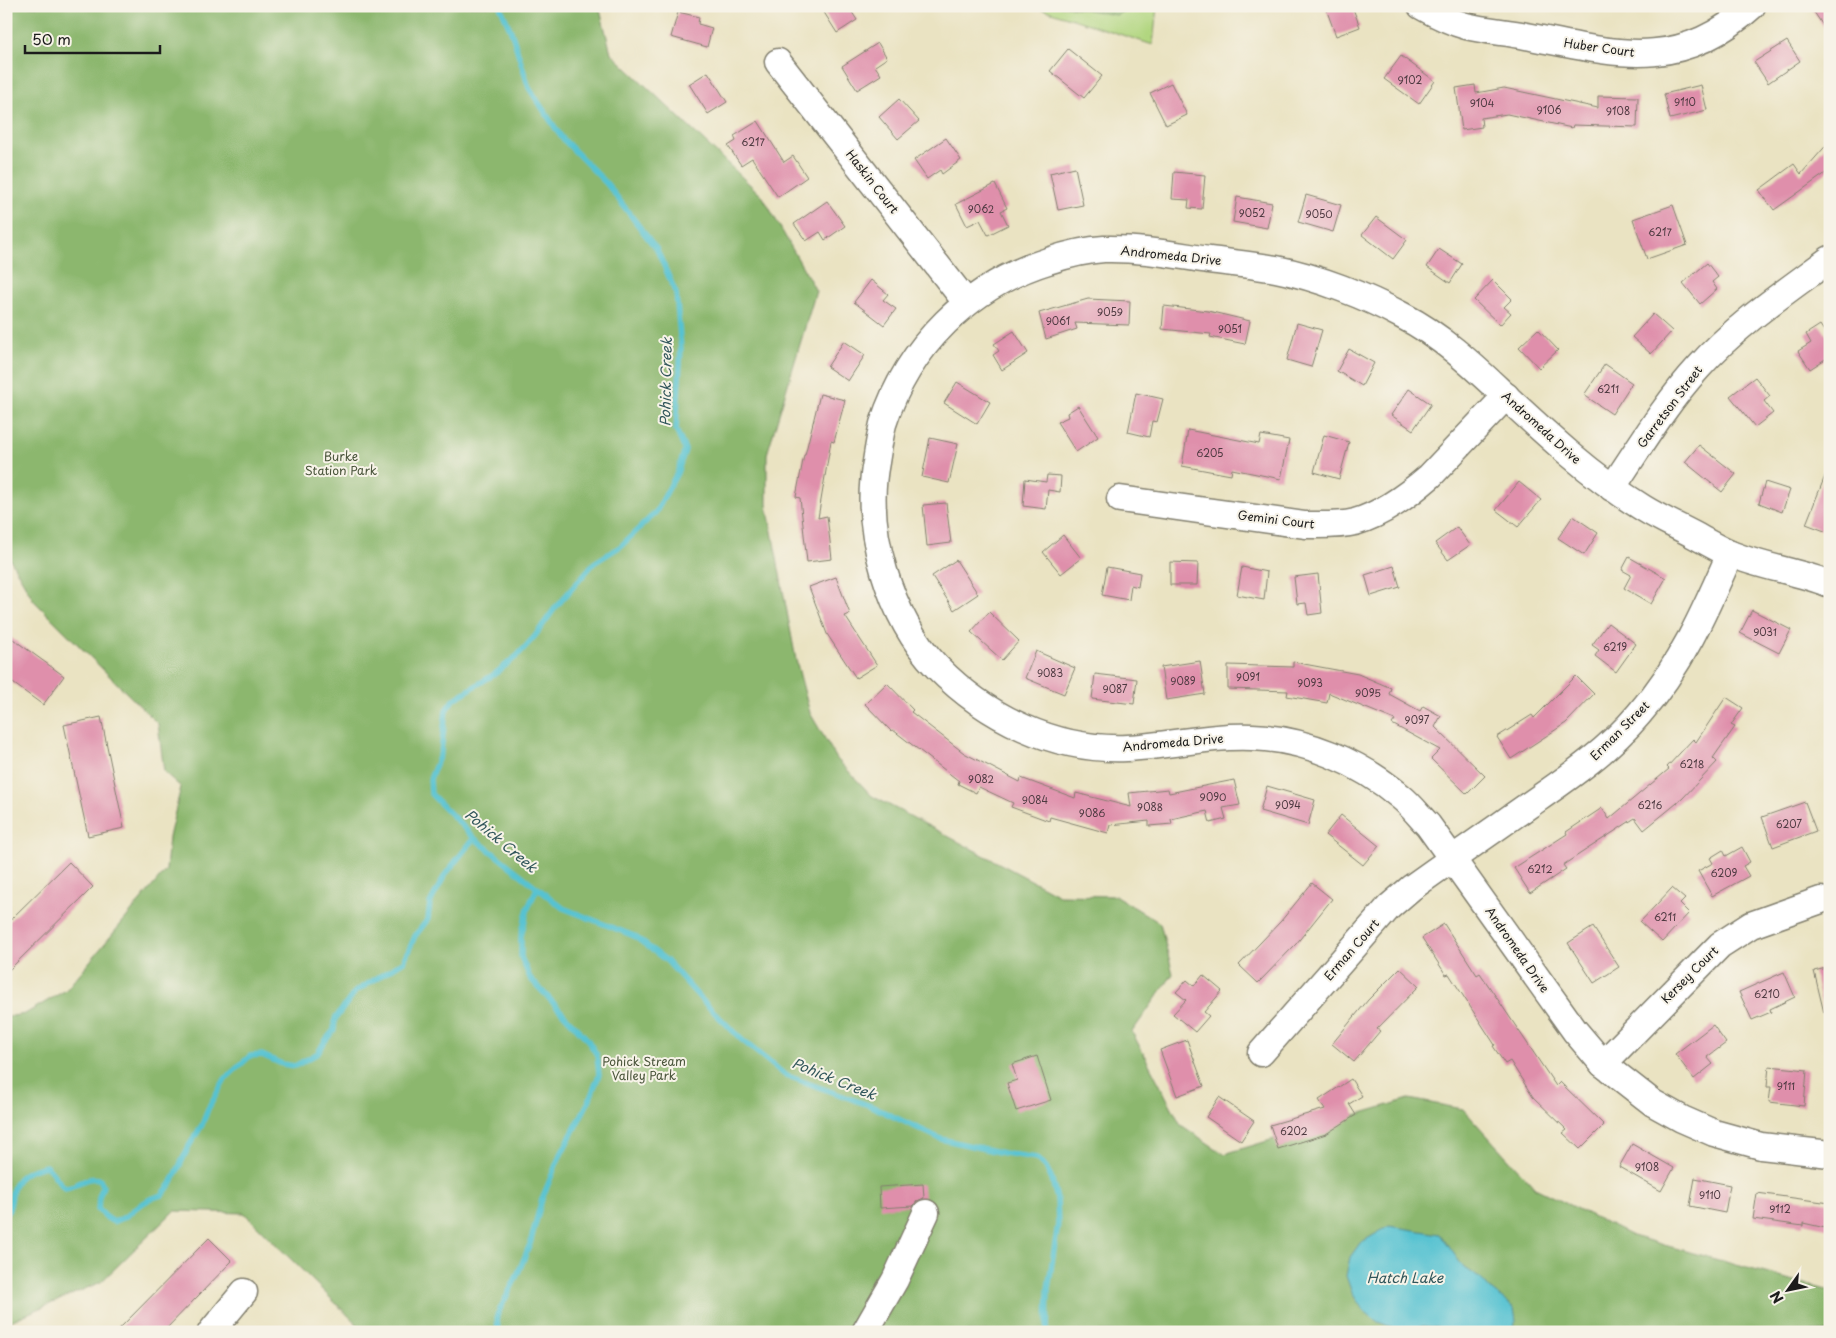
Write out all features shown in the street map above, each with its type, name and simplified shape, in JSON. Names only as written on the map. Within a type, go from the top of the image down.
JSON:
[{"type":"street","name":"Huber Court","points":[[1421,6],[1466,26],[1499,30],[1603,51],[1641,54],[1664,52],[1697,42],[1727,26],[1752,6]]},
{"type":"street","name":"Haskin Court","points":[[778,62],[966,302]]},
{"type":"street","name":"Andromeda Drive","points":[[1830,584],[1730,554],[1647,510],[1612,488],[1578,461],[1464,358],[1434,335],[1405,317],[1350,291],[1279,270],[1142,250],[1100,249],[1065,255],[1031,266],[999,281],[966,302],[927,342],[901,381],[883,426],[874,473],[874,524],[884,573],[904,621],[919,645],[935,665],[965,694],[997,715],[1035,733],[1071,743],[1096,747],[1128,748],[1220,738],[1252,737],[1290,742],[1327,752],[1366,771],[1402,798],[1428,825],[1575,1032],[1604,1064],[1653,1103],[1682,1119],[1714,1133],[1761,1146],[1830,1154]]},
{"type":"street","name":"Garretson Street","points":[[1612,488],[1698,367],[1737,329],[1830,259]]},
{"type":"street","name":"Gemini Court","points":[[1120,499],[1305,525],[1330,526],[1354,522],[1388,508],[1418,487],[1506,396]]},
{"type":"street","name":"Erman Street","points":[[1453,858],[1579,770],[1610,744],[1639,715],[1689,644],[1704,616],[1730,554]]},
{"type":"street","name":"Erman Court","points":[[1261,1052],[1389,907],[1411,888],[1453,858]]},
{"type":"street","name":"Kersey Court","points":[[1604,1064],[1720,945],[1751,925],[1821,900]]},
{"type":"street","points":[[865,1332],[895,1280],[926,1213]]},
{"type":"street","points":[[211,1332],[244,1292]]},
{"type":"green space","points":[[6,6],[599,6],[611,53],[763,197],[816,291],[767,454],[767,505],[796,660],[810,713],[837,759],[872,796],[1059,895],[1116,896],[1160,923],[1173,974],[1132,1032],[1181,1125],[1224,1154],[1409,1099],[1463,1109],[1535,1188],[1632,1236],[1830,1291],[1830,1332],[365,1332],[244,1213],[174,1211],[101,1282],[6,1323],[6,1017],[25,1014],[66,990],[166,870],[169,837],[181,787],[164,772],[158,724],[34,601],[6,552]]},
{"type":"green space","points":[[1033,6],[1157,6],[1153,45]]},
{"type":"green space","points":[[1066,6],[1134,6],[1116,15]]},
{"type":"water","name":"Hatch Lake","points":[[1389,1226],[1440,1234],[1464,1268],[1481,1279],[1492,1291],[1514,1308],[1516,1321],[1511,1332],[1463,1332],[1424,1326],[1409,1329],[1394,1328],[1378,1322],[1363,1310],[1352,1293],[1346,1276],[1350,1257],[1360,1243]]},
{"type":"building","points":[[820,6],[848,6],[857,20],[837,33]]},
{"type":"building","points":[[1325,6],[1352,6],[1360,27],[1336,36]]},
{"type":"building","points":[[1810,6],[1830,6],[1830,36]]},
{"type":"building","points":[[678,12],[699,17],[698,24],[712,28],[707,47],[671,37]]},
{"type":"building","points":[[1787,41],[1800,61],[1768,83],[1754,62]]},
{"type":"building","points":[[878,43],[887,58],[875,66],[881,75],[857,90],[842,66]]},
{"type":"building","points":[[1068,49],[1102,76],[1084,98],[1050,71]]},
{"type":"building","points":[[1401,56],[1435,81],[1419,104],[1384,79]]},
{"type":"building","points":[[708,72],[727,102],[708,114],[689,84]]},
{"type":"building","points":[[1171,83],[1187,115],[1166,125],[1150,93]]},
{"type":"building","points":[[1475,85],[1476,93],[1504,88],[1598,108],[1598,96],[1638,97],[1637,127],[1573,125],[1572,128],[1507,114],[1481,118],[1482,127],[1462,130],[1456,88]]},
{"type":"building","points":[[1701,85],[1707,110],[1670,119],[1664,94]]},
{"type":"building","points":[[899,99],[919,121],[898,139],[879,117]]},
{"type":"building","points":[[758,121],[784,162],[793,156],[807,177],[778,197],[752,158],[741,165],[728,146],[736,141],[734,136]]},
{"type":"building","points":[[946,138],[961,160],[942,174],[940,170],[927,179],[914,160]]},
{"type":"building","points":[[1830,141],[1830,170],[1774,210],[1759,190],[1794,164],[1801,174]]},
{"type":"building","points":[[1075,167],[1083,205],[1058,210],[1050,173]]},
{"type":"building","points":[[1174,172],[1205,175],[1202,209],[1188,208],[1189,200],[1172,199]]},
{"type":"building","points":[[995,184],[1007,208],[1001,211],[1008,225],[988,235],[980,220],[967,226],[956,204]]},
{"type":"building","points":[[1306,195],[1341,205],[1333,232],[1298,222]]},
{"type":"building","points":[[1237,197],[1272,203],[1267,228],[1233,222]]},
{"type":"building","points":[[827,201],[845,226],[825,240],[820,232],[806,241],[794,224]]},
{"type":"building","points":[[1673,205],[1687,245],[1647,259],[1633,219]]},
{"type":"building","points":[[1376,217],[1407,240],[1393,259],[1362,235]]},
{"type":"building","points":[[1439,249],[1462,264],[1450,283],[1427,267]]},
{"type":"building","points":[[1707,263],[1718,277],[1712,282],[1717,289],[1700,304],[1683,283]]},
{"type":"building","points":[[871,280],[888,294],[883,300],[896,309],[884,325],[854,302]]},
{"type":"building","points":[[1493,280],[1512,299],[1504,307],[1511,313],[1500,325],[1474,300]]},
{"type":"building","points":[[1088,299],[1130,301],[1129,325],[1075,323],[1077,329],[1046,339],[1039,313]]},
{"type":"building","points":[[1164,306],[1208,311],[1250,321],[1245,344],[1210,337],[1211,334],[1162,329]]},
{"type":"building","points":[[1653,314],[1672,331],[1651,354],[1632,337]]},
{"type":"building","points":[[1297,323],[1322,330],[1311,367],[1287,360]]},
{"type":"building","points":[[1820,325],[1830,340],[1830,356],[1810,369],[1798,351],[1811,343],[1806,334]]},
{"type":"building","points":[[1538,329],[1558,350],[1539,368],[1519,347]]},
{"type":"building","points":[[1014,331],[1028,353],[1002,370],[993,355],[999,351],[994,344]]},
{"type":"building","points":[[844,341],[865,355],[848,381],[827,367]]},
{"type":"building","points":[[1349,349],[1374,363],[1362,386],[1337,371]]},
{"type":"building","points":[[1605,364],[1632,383],[1612,414],[1584,395]]},
{"type":"building","points":[[1755,377],[1770,396],[1764,401],[1773,413],[1755,427],[1730,396]]},
{"type":"building","points":[[957,382],[990,402],[977,424],[944,403]]},
{"type":"building","points":[[1409,389],[1431,404],[1413,430],[1391,415]]},
{"type":"building","points":[[1136,393],[1163,399],[1157,422],[1152,421],[1149,437],[1128,432]]},
{"type":"building","points":[[820,394],[845,400],[834,442],[831,441],[818,518],[827,516],[832,559],[807,562],[800,498],[796,497],[804,455]]},
{"type":"building","points":[[1078,406],[1098,437],[1076,452],[1057,422],[1068,417],[1067,413]]},
{"type":"building","points":[[1188,430],[1259,444],[1261,435],[1289,440],[1281,479],[1232,469],[1231,475],[1182,466]]},
{"type":"building","points":[[1324,435],[1349,442],[1339,479],[1314,472]]},
{"type":"building","points":[[930,438],[958,444],[949,483],[922,477]]},
{"type":"building","points":[[1699,445],[1736,474],[1722,492],[1685,462]]},
{"type":"building","points":[[1830,466],[1830,533],[1806,524]]},
{"type":"building","points":[[1047,475],[1061,476],[1060,492],[1048,490],[1046,509],[1023,506],[1025,479],[1046,482]]},
{"type":"building","points":[[1519,482],[1541,500],[1518,527],[1496,510]]},
{"type":"building","points":[[1765,482],[1790,490],[1782,512],[1759,503]]},
{"type":"building","points":[[946,503],[951,543],[927,546],[923,505]]},
{"type":"building","points":[[1573,516],[1598,533],[1584,555],[1558,538]]},
{"type":"building","points":[[1457,527],[1470,545],[1448,560],[1435,543]]},
{"type":"building","points":[[1063,535],[1081,558],[1061,574],[1043,552]]},
{"type":"building","points":[[1629,557],[1666,578],[1651,604],[1624,588],[1631,575],[1622,570]]},
{"type":"building","points":[[956,560],[978,594],[954,610],[932,576]]},
{"type":"building","points":[[1170,562],[1198,563],[1197,585],[1170,585]]},
{"type":"building","points":[[1394,566],[1400,587],[1371,596],[1365,575]]},
{"type":"building","points":[[1107,567],[1140,573],[1138,587],[1131,585],[1129,600],[1102,595]]},
{"type":"building","points":[[1242,567],[1267,572],[1264,600],[1237,595]]},
{"type":"building","points":[[1318,574],[1322,613],[1308,615],[1306,603],[1297,604],[1294,577]]},
{"type":"building","points":[[836,577],[850,614],[845,616],[877,665],[856,678],[827,634],[809,587]]},
{"type":"building","points":[[1752,610],[1791,630],[1779,653],[1740,633]]},
{"type":"building","points":[[989,612],[1019,641],[1002,660],[971,632]]},
{"type":"building","points":[[1608,623],[1636,644],[1616,672],[1595,656],[1599,650],[1592,645]]},
{"type":"building","points":[[6,634],[64,676],[43,705],[6,678]]},
{"type":"building","points":[[1036,651],[1075,668],[1064,694],[1025,678]]},
{"type":"building","points":[[1200,661],[1205,694],[1166,700],[1161,667]]},
{"type":"building","points":[[1293,662],[1358,674],[1391,688],[1389,694],[1420,711],[1423,706],[1441,716],[1435,727],[1485,776],[1467,794],[1431,759],[1440,750],[1392,724],[1395,720],[1329,693],[1327,703],[1287,696],[1288,691],[1228,689],[1228,665],[1293,667]]},
{"type":"building","points":[[1095,674],[1137,679],[1134,704],[1092,699]]},
{"type":"building","points":[[1576,676],[1594,694],[1566,723],[1511,759],[1497,737],[1532,715],[1534,718]]},
{"type":"building","points":[[887,683],[913,710],[911,712],[964,753],[1020,782],[1021,778],[1075,798],[1076,793],[1131,807],[1129,793],[1168,789],[1169,793],[1234,780],[1240,805],[1223,808],[1226,819],[1210,823],[1207,811],[1171,819],[1172,824],[1149,826],[1149,821],[1110,825],[1108,833],[1050,817],[1049,821],[1011,807],[1013,803],[979,787],[976,793],[958,784],[959,781],[893,730],[891,731],[865,704]]},
{"type":"building","points":[[1726,697],[1743,708],[1731,725],[1735,727],[1713,758],[1717,762],[1682,799],[1644,830],[1635,818],[1563,865],[1566,869],[1530,893],[1514,868],[1567,834],[1566,832],[1602,808],[1609,819],[1669,769],[1667,767],[1693,739],[1696,742]]},
{"type":"building","points":[[101,717],[124,828],[88,836],[64,725]]},
{"type":"building","points":[[1267,786],[1315,800],[1308,825],[1260,811]]},
{"type":"building","points":[[1805,802],[1816,831],[1773,847],[1762,817]]},
{"type":"building","points":[[1341,815],[1379,846],[1363,865],[1325,835]]},
{"type":"building","points":[[1742,847],[1750,862],[1743,866],[1749,876],[1712,896],[1698,871],[1713,863],[1710,858],[1723,850],[1726,856]]},
{"type":"building","points":[[69,862],[93,887],[6,973],[6,924]]},
{"type":"building","points":[[1312,883],[1332,899],[1296,944],[1258,983],[1239,965],[1281,921]]},
{"type":"building","points":[[1672,888],[1685,899],[1680,904],[1689,913],[1662,942],[1640,922]]},
{"type":"building","points":[[1444,924],[1477,975],[1480,973],[1556,1086],[1560,1082],[1604,1125],[1580,1149],[1563,1133],[1567,1130],[1533,1097],[1510,1061],[1505,1064],[1493,1046],[1495,1045],[1449,974],[1446,975],[1422,938]]},
{"type":"building","points":[[1593,927],[1619,967],[1594,983],[1568,943]]},
{"type":"building","points":[[1830,967],[1830,1012],[1824,1013],[1814,971]]},
{"type":"building","points":[[1400,968],[1419,986],[1377,1029],[1380,1031],[1354,1062],[1332,1044],[1368,1000]]},
{"type":"building","points":[[1784,972],[1795,997],[1770,1009],[1771,1012],[1752,1020],[1739,992]]},
{"type":"building","points":[[1203,975],[1222,991],[1204,1012],[1209,1016],[1195,1032],[1173,1014],[1186,1000],[1176,992],[1187,980],[1194,986]]},
{"type":"building","points":[[1713,1025],[1726,1043],[1707,1057],[1713,1064],[1694,1079],[1675,1054]]},
{"type":"building","points":[[1187,1040],[1204,1086],[1177,1096],[1160,1050]]},
{"type":"building","points":[[1037,1056],[1051,1100],[1016,1111],[1007,1083],[1017,1080],[1012,1064]]},
{"type":"building","points":[[1769,1066],[1807,1070],[1804,1106],[1769,1102],[1771,1087],[1767,1087]]},
{"type":"building","points":[[1351,1079],[1362,1096],[1349,1104],[1356,1115],[1326,1134],[1278,1149],[1270,1125],[1325,1109],[1319,1100]]},
{"type":"building","points":[[1219,1097],[1254,1121],[1241,1141],[1206,1117]]},
{"type":"building","points":[[1632,1144],[1674,1168],[1661,1191],[1619,1167]]},
{"type":"building","points":[[1695,1178],[1730,1185],[1725,1213],[1690,1206]]},
{"type":"building","points":[[923,1184],[924,1198],[917,1201],[913,1206],[880,1208],[879,1187]]},
{"type":"building","points":[[1757,1193],[1830,1203],[1830,1229],[1803,1223],[1803,1226],[1753,1219]]},
{"type":"building","points":[[209,1238],[232,1261],[163,1332],[116,1332]]},
{"type":"waterway","name":"Pohick Creek","points":[[500,6],[511,31],[529,88],[562,138],[607,184],[657,250],[676,293],[681,348],[676,430],[685,450],[677,473],[656,512],[621,546],[594,563],[517,656],[496,673],[453,700],[446,710],[441,752],[430,779],[431,794],[474,838],[563,908],[634,936],[667,961],[700,998],[742,1040],[785,1075],[871,1106],[941,1139],[1003,1153],[1037,1158],[1046,1167],[1057,1199],[1058,1224],[1048,1289],[1047,1332]]},
{"type":"waterway","points":[[6,1213],[10,1207],[13,1188],[19,1178],[34,1169],[46,1166],[65,1188],[85,1180],[100,1179],[103,1186],[99,1197],[98,1209],[114,1222],[125,1217],[150,1199],[162,1195],[171,1184],[225,1079],[250,1056],[262,1055],[282,1064],[295,1066],[318,1053],[334,1030],[335,1019],[355,992],[404,961],[415,936],[428,919],[430,903],[445,875],[474,838]]},
{"type":"waterway","points":[[498,1332],[497,1315],[516,1278],[530,1244],[542,1199],[558,1160],[589,1101],[599,1075],[597,1055],[587,1039],[530,978],[521,957],[521,936],[528,908],[537,888]]},
{"type":"park label","name":"Burke Station Park","points":[[341,464]]},
{"type":"park label","name":"Pohick Stream Valley Park","points":[[644,1069]]}]
